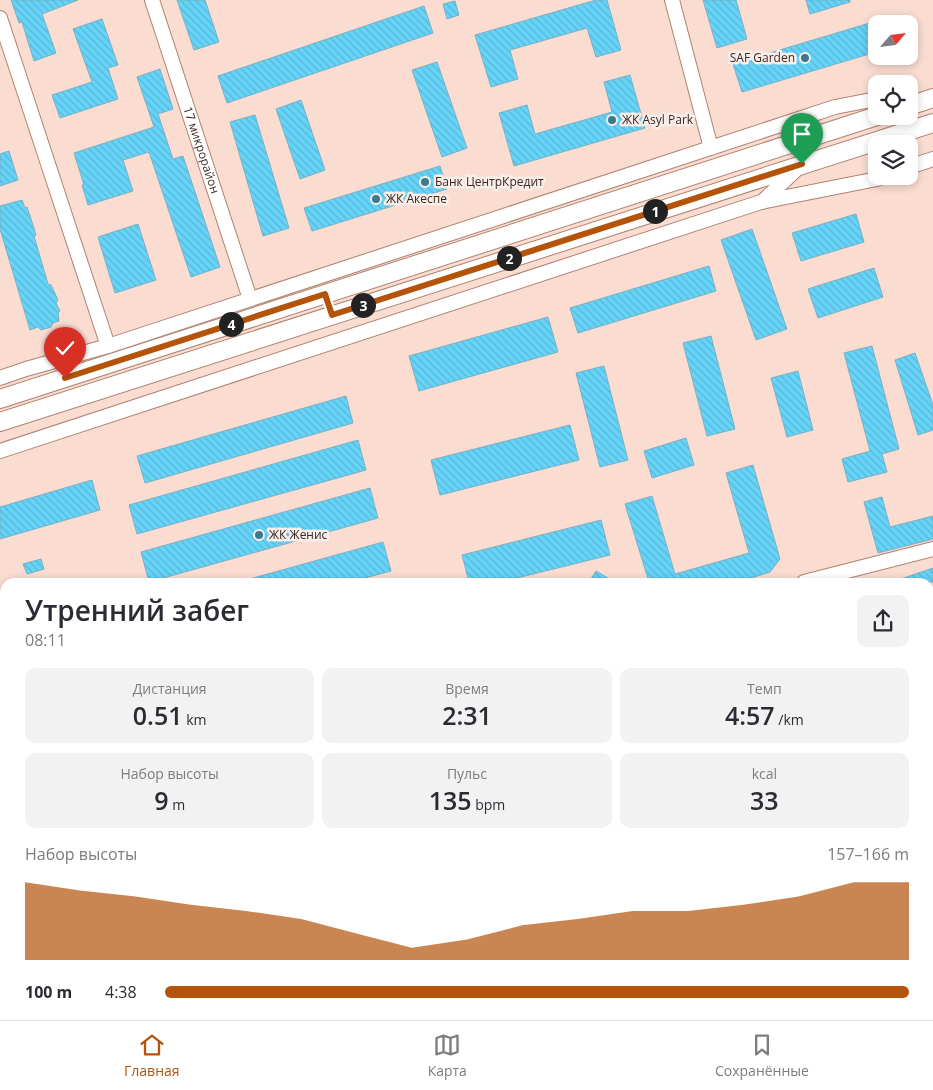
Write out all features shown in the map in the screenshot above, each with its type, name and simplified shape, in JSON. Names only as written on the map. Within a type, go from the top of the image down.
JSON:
[{"type":"main road","points":[[0,398],[868,119]]},
{"type":"main road","points":[[0,422],[933,122]]},
{"type":"main road","points":[[325,294],[332,315]]},
{"type":"street","name":"17 микрорайон","points":[[152,0],[250,299]]},
{"type":"street","points":[[672,0],[711,148]]},
{"type":"street","points":[[0,18],[108,346]]},
{"type":"street","points":[[0,378],[108,346],[834,107],[868,101]]},
{"type":"street","points":[[918,164],[933,160]]},
{"type":"street","points":[[761,202],[802,164]]},
{"type":"street","points":[[0,451],[761,202],[868,181]]},
{"type":"street","points":[[722,190],[730,212]]},
{"type":"street","points":[[820,578],[933,549]]},
{"type":"building","points":[[11,0],[78,0],[42,14],[56,53],[34,61],[22,22],[19,23]]},
{"type":"building","points":[[177,0],[205,0],[219,42],[194,50]]},
{"type":"building","points":[[596,0],[607,0],[621,50],[596,57],[587,28],[510,50],[518,79],[491,87],[475,35]]},
{"type":"building","points":[[703,0],[736,0],[747,39],[717,48]]},
{"type":"building","points":[[806,0],[850,0],[850,2],[810,14]]},
{"type":"building","points":[[455,1],[459,15],[447,19],[443,4]]},
{"type":"building","points":[[424,6],[433,33],[227,103],[218,76]]},
{"type":"building","points":[[102,19],[118,65],[108,68],[118,99],[60,118],[52,95],[92,82],[73,29]]},
{"type":"building","name":"SAF Garden","points":[[868,24],[868,54],[742,92],[733,64]]},
{"type":"building","points":[[437,62],[467,148],[442,157],[412,70]]},
{"type":"building","points":[[160,69],[173,109],[158,114],[173,159],[183,156],[220,267],[191,277],[149,152],[123,160],[133,191],[88,205],[74,153],[154,127],[137,77]]},
{"type":"building","name":"ЖК Asyl Park","points":[[630,75],[645,128],[514,166],[499,113],[527,105],[535,134],[612,112],[604,82]]},
{"type":"building","points":[[301,100],[325,170],[300,179],[276,109]]},
{"type":"building","points":[[255,115],[289,228],[263,236],[230,122]]},
{"type":"building","points":[[9,151],[18,180],[0,186],[0,154]]},
{"type":"building","name":"ЖК Акеспе","points":[[440,166],[447,189],[312,231],[304,208]]},
{"type":"building","points":[[22,200],[25,208],[27,207],[32,222],[36,235],[34,236],[48,284],[51,285],[58,300],[56,303],[60,311],[58,313],[59,321],[53,323],[51,327],[41,330],[38,327],[30,330],[0,229],[0,206]]},
{"type":"building","points":[[856,214],[864,242],[801,261],[792,233]]},
{"type":"building","points":[[138,224],[156,280],[115,293],[98,237]]},
{"type":"building","points":[[752,229],[787,329],[756,340],[721,240]]},
{"type":"building","points":[[709,266],[716,291],[578,333],[570,308]]},
{"type":"building","points":[[874,268],[883,297],[818,318],[808,289]]},
{"type":"building","points":[[548,317],[558,352],[419,391],[409,356]]},
{"type":"building","points":[[711,336],[735,429],[707,436],[683,343]]},
{"type":"building","points":[[872,346],[899,449],[882,454],[887,472],[848,482],[842,459],[870,451],[844,353]]},
{"type":"building","points":[[915,353],[933,405],[933,430],[918,435],[895,360]]},
{"type":"building","points":[[604,366],[628,460],[600,467],[576,373]]},
{"type":"building","points":[[798,371],[813,430],[787,437],[771,378]]},
{"type":"building","points":[[346,396],[353,423],[145,483],[137,456]]},
{"type":"building","points":[[570,425],[579,460],[440,495],[431,460]]},
{"type":"building","points":[[686,438],[694,465],[652,478],[644,451]]},
{"type":"building","name":"ЖК Женис","points":[[358,440],[366,470],[137,534],[129,505]]},
{"type":"building","points":[[753,465],[780,559],[770,572],[751,578],[648,578],[625,504],[652,496],[675,574],[749,553],[726,473]]},
{"type":"building","points":[[92,480],[100,510],[0,539],[0,507]]},
{"type":"building","name":"ЖК Женис","points":[[370,488],[378,518],[163,578],[148,578],[141,552]]},
{"type":"building","points":[[882,497],[890,527],[933,516],[933,539],[878,553],[864,502]]},
{"type":"building","points":[[601,520],[610,555],[517,578],[468,578],[462,555]]},
{"type":"building","name":"ЖК Женис","points":[[383,542],[391,571],[365,578],[253,578]]},
{"type":"building","points":[[41,559],[44,569],[27,574],[23,564]]},
{"type":"building","points":[[933,568],[933,578],[904,578]]},
{"type":"building","points":[[596,571],[608,578],[592,578]]},
{"type":"place","name":"SAF Garden","points":[[805,58]]},
{"type":"place","name":"ЖК Asyl Park","points":[[612,120]]},
{"type":"place","name":"Банк ЦентрКредит","points":[[425,182]]},
{"type":"place","name":"ЖК Акеспе","points":[[376,199]]},
{"type":"place","name":"ЖК Женис","points":[[259,535]]},
{"type":"route","points":[[65,378],[325,294],[332,315],[802,164]]}]
